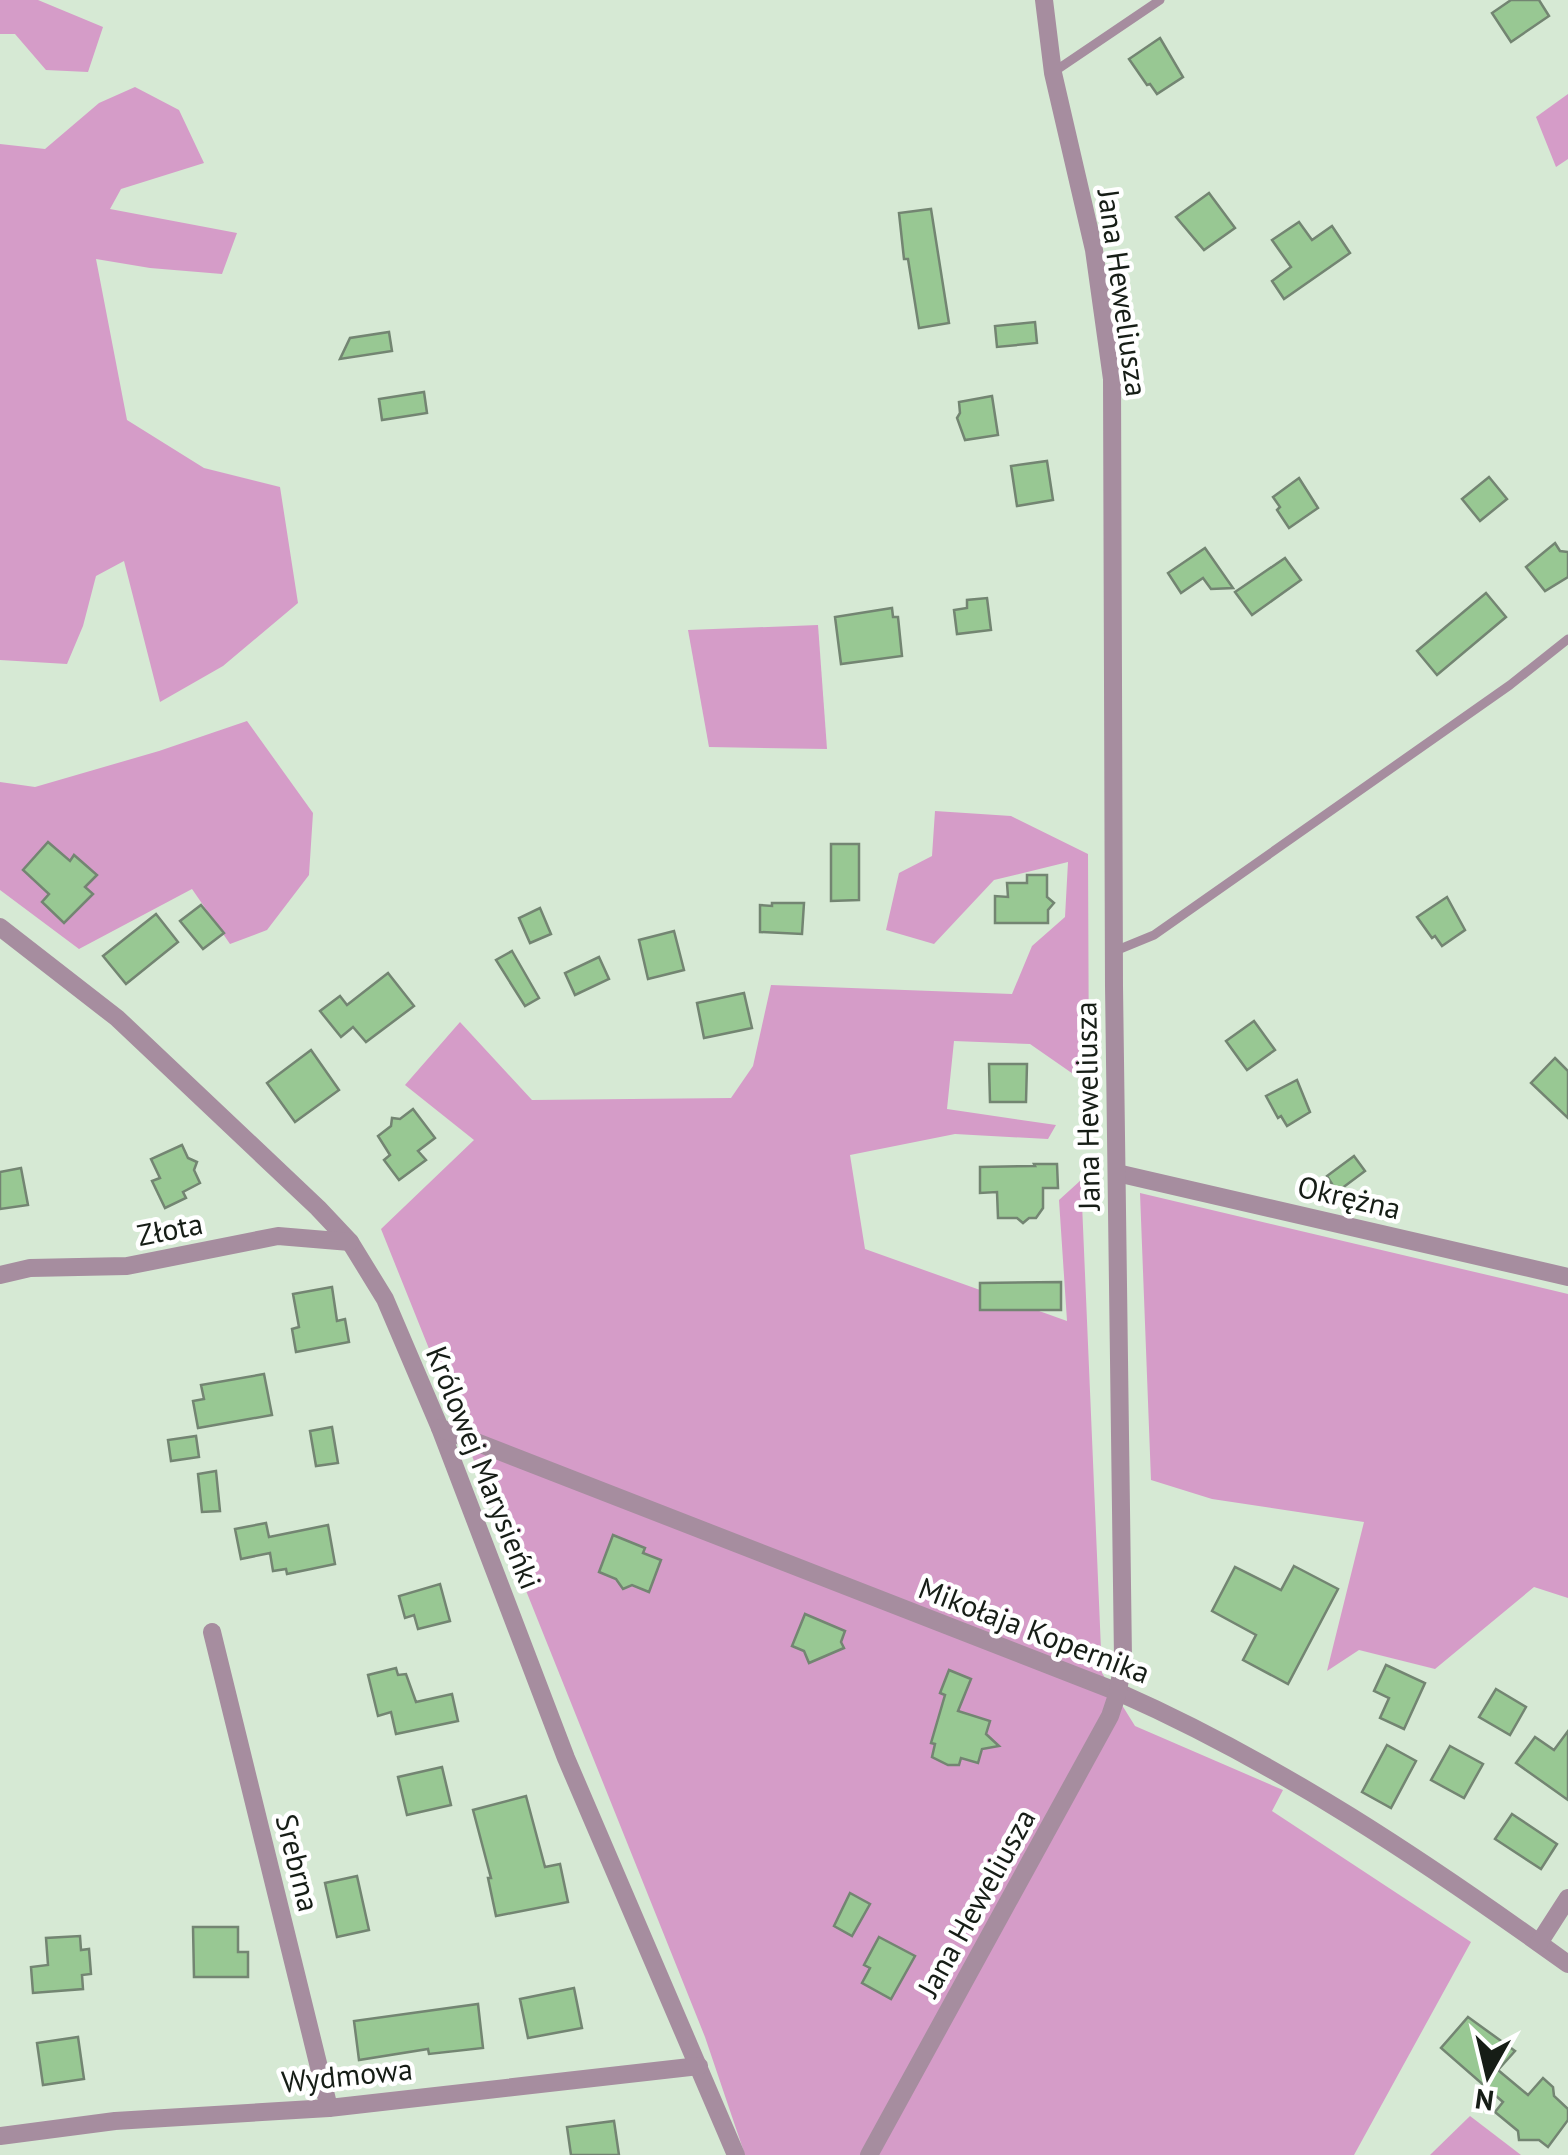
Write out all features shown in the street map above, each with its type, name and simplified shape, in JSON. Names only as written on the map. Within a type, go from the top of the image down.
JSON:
[{"type":"street","name":"Jana Heweliusza","points":[[869,2155],[1110,1716],[1122,1659],[1112,379],[1094,250],[1053,73],[1044,0]]},
{"type":"street","name":"Królowej Marysieńki","points":[[0,928],[117,1018],[350,1242],[385,1299],[440,1428],[566,1758],[736,2155]]},
{"type":"street","name":"Okrężna","points":[[1117,1173],[1568,1277]]},
{"type":"street","name":"Złota","points":[[0,1275],[30,1268],[127,1266],[278,1236],[350,1242]]},
{"type":"street","name":"Mikołaja Kopernika","points":[[440,1428],[1118,1692],[1190,1724],[1310,1790],[1428,1864],[1568,1964]]},
{"type":"street","name":"Srebrna","points":[[212,1632],[329,2108]]},
{"type":"street","points":[[1539,1943],[1568,1898]]},
{"type":"street","name":"Wydmowa","points":[[0,2136],[115,2121],[329,2108],[698,2066]]},
{"type":"lane","points":[[1053,73],[1160,0]]},
{"type":"lane","points":[[1115,952],[1154,935],[1568,639]]},
{"type":"shaded area","points":[[0,0],[38,0],[103,27],[88,72],[46,70],[15,34],[0,34]]},
{"type":"shaded area","points":[[135,87],[179,110],[204,163],[121,189],[110,209],[237,233],[222,274],[96,259],[127,420],[204,468],[280,487],[298,603],[223,666],[160,702],[124,561],[96,576],[83,626],[67,664],[0,660],[0,144],[45,149],[99,103]]},
{"type":"shaded area","points":[[1568,94],[1568,159],[1556,167],[1536,117]]},
{"type":"shaded area","points":[[818,625],[827,749],[709,747],[688,630]]},
{"type":"shaded area","points":[[247,721],[313,813],[309,875],[267,930],[230,944],[192,889],[79,949],[0,890],[0,782],[35,787]]},
{"type":"shaded area","points":[[935,811],[1011,816],[1088,854],[1089,1085],[1030,1044],[954,1041],[947,1109],[1056,1125],[1048,1139],[955,1134],[850,1155],[865,1249],[1067,1321],[1059,1200],[1081,1180],[1102,1673],[1135,1726],[1283,1790],[1272,1811],[1471,1942],[1354,2155],[745,2155],[705,2037],[381,1229],[474,1140],[405,1085],[460,1022],[532,1100],[731,1098],[753,1066],[771,985],[1012,994],[1032,946],[1065,917],[1068,862],[994,880],[934,944],[886,930],[899,873],[932,856]]},
{"type":"shaded area","points":[[1140,1193],[1568,1294],[1568,1598],[1534,1587],[1435,1669],[1359,1650],[1327,1671],[1364,1522],[1212,1499],[1151,1480]]},
{"type":"shaded area","points":[[1470,2116],[1521,2155],[1430,2155]]},
{"type":"building","points":[[1511,0],[1539,0],[1549,16],[1511,42],[1492,13]]},
{"type":"building","points":[[1160,38],[1183,77],[1157,94],[1129,59]]},
{"type":"building","points":[[1209,193],[1235,228],[1204,250],[1176,217]]},
{"type":"building","points":[[931,209],[949,323],[919,328],[899,213]]},
{"type":"building","points":[[1299,222],[1312,240],[1332,226],[1350,253],[1284,299],[1272,281],[1291,267],[1272,240]]},
{"type":"building","points":[[1035,322],[1037,343],[997,347],[995,326]]},
{"type":"building","points":[[389,332],[392,351],[340,359],[350,338]]},
{"type":"building","points":[[424,392],[427,413],[382,420],[379,399]]},
{"type":"building","points":[[992,396],[998,435],[965,440],[957,418],[959,402]]},
{"type":"building","points":[[1047,461],[1053,500],[1017,506],[1011,466]]},
{"type":"building","points":[[1489,477],[1507,499],[1480,521],[1462,499]]},
{"type":"building","points":[[1299,478],[1318,508],[1289,528],[1273,497]]},
{"type":"building","points":[[1555,543],[1560,551],[1568,552],[1568,577],[1545,591],[1526,567]]},
{"type":"building","points":[[1205,548],[1233,588],[1211,589],[1203,578],[1181,593],[1168,573]]},
{"type":"building","points":[[1285,558],[1301,580],[1252,615],[1235,592]]},
{"type":"building","points":[[1486,593],[1506,617],[1437,675],[1417,651]]},
{"type":"building","points":[[987,598],[991,630],[957,634],[954,610],[967,608],[967,600]]},
{"type":"building","points":[[892,608],[893,617],[898,617],[902,656],[841,664],[835,617]]},
{"type":"building","points":[[48,842],[70,861],[74,855],[97,875],[85,887],[93,894],[64,923],[42,902],[49,894],[23,870]]},
{"type":"building","points":[[831,844],[859,844],[859,900],[831,901]]},
{"type":"building","points":[[1027,875],[1047,875],[1047,897],[1054,903],[1048,910],[1048,923],[995,923],[995,896],[1008,897],[1007,883],[1027,883]]},
{"type":"building","points":[[1447,897],[1465,930],[1442,946],[1417,917]]},
{"type":"building","points":[[804,903],[802,934],[760,932],[760,905]]},
{"type":"building","points":[[201,905],[224,933],[203,949],[180,921]]},
{"type":"building","points":[[540,908],[551,934],[530,943],[519,918]]},
{"type":"building","points":[[156,914],[178,942],[126,984],[103,956]]},
{"type":"building","points":[[674,931],[684,970],[648,979],[639,940]]},
{"type":"building","points":[[512,951],[539,998],[525,1006],[496,960]]},
{"type":"building","points":[[599,957],[609,979],[575,995],[565,973]]},
{"type":"building","points":[[388,973],[414,1006],[366,1042],[353,1027],[341,1037],[320,1011],[340,996],[347,1005]]},
{"type":"building","points":[[744,993],[752,1028],[704,1038],[697,1003]]},
{"type":"building","points":[[1254,1021],[1275,1050],[1247,1070],[1226,1041]]},
{"type":"building","points":[[311,1050],[339,1090],[295,1122],[267,1083]]},
{"type":"building","points":[[1555,1058],[1568,1071],[1568,1118],[1531,1083]]},
{"type":"building","points":[[989,1064],[1027,1064],[1026,1102],[990,1102]]},
{"type":"building","points":[[1297,1080],[1310,1112],[1287,1126],[1266,1096]]},
{"type":"building","points":[[413,1109],[435,1138],[418,1151],[426,1160],[399,1180],[384,1160],[390,1155],[378,1136],[391,1126],[392,1118],[400,1119]]},
{"type":"building","points":[[182,1145],[188,1158],[197,1162],[194,1170],[200,1183],[183,1192],[186,1198],[165,1208],[152,1181],[160,1178],[151,1159]]},
{"type":"building","points":[[1354,1156],[1365,1171],[1337,1192],[1327,1176]]},
{"type":"building","points":[[1057,1164],[1058,1188],[1043,1188],[1043,1208],[1036,1218],[1023,1223],[1017,1218],[998,1218],[997,1192],[980,1193],[980,1167]]},
{"type":"building","points":[[21,1168],[28,1205],[0,1209],[0,1172]]},
{"type":"building","points":[[1061,1282],[1061,1310],[980,1310],[980,1283]]},
{"type":"building","points":[[332,1287],[337,1321],[345,1319],[349,1342],[296,1352],[292,1329],[299,1327],[293,1294]]},
{"type":"building","points":[[264,1374],[272,1415],[198,1428],[193,1401],[204,1399],[201,1385]]},
{"type":"building","points":[[332,1427],[338,1463],[316,1466],[310,1431]]},
{"type":"building","points":[[196,1436],[199,1457],[171,1461],[168,1440]]},
{"type":"building","points":[[216,1471],[220,1511],[202,1512],[198,1474]]},
{"type":"building","points":[[266,1523],[269,1537],[328,1525],[335,1564],[287,1574],[286,1569],[273,1571],[270,1553],[241,1559],[235,1529]]},
{"type":"building","points":[[613,1535],[645,1548],[643,1553],[661,1560],[649,1592],[632,1585],[623,1589],[616,1579],[599,1572]]},
{"type":"building","points":[[1294,1566],[1338,1589],[1288,1684],[1243,1660],[1256,1635],[1212,1611],[1235,1567],[1281,1590]]},
{"type":"building","points":[[440,1584],[450,1621],[418,1629],[414,1615],[405,1618],[399,1596]]},
{"type":"building","points":[[805,1614],[845,1631],[841,1642],[844,1648],[809,1663],[804,1651],[792,1646]]},
{"type":"building","points":[[1386,1665],[1425,1683],[1404,1729],[1380,1718],[1389,1698],[1374,1691]]},
{"type":"building","points":[[396,1668],[398,1675],[406,1674],[416,1702],[452,1694],[458,1721],[396,1734],[391,1712],[378,1716],[368,1675]]},
{"type":"building","points":[[949,1670],[971,1679],[958,1711],[990,1721],[986,1734],[999,1746],[982,1749],[978,1763],[961,1758],[959,1765],[948,1765],[932,1757],[935,1744],[931,1743],[945,1695],[940,1693]]},
{"type":"building","points":[[1496,1689],[1526,1707],[1510,1735],[1479,1717]]},
{"type":"building","points":[[1568,1731],[1568,1800],[1516,1763],[1535,1737],[1554,1750]]},
{"type":"building","points":[[1387,1745],[1416,1761],[1391,1808],[1362,1792]]},
{"type":"building","points":[[1450,1746],[1483,1764],[1464,1798],[1431,1780]]},
{"type":"building","points":[[442,1767],[451,1805],[407,1815],[398,1777]]},
{"type":"building","points":[[526,1796],[545,1867],[560,1864],[568,1902],[496,1916],[491,1878],[473,1810]]},
{"type":"building","points":[[1512,1814],[1557,1844],[1541,1869],[1495,1839]]},
{"type":"building","points":[[357,1876],[369,1930],[337,1937],[325,1883]]},
{"type":"building","points":[[850,1893],[870,1904],[852,1936],[834,1926]]},
{"type":"building","points":[[193,1927],[238,1927],[238,1952],[248,1952],[248,1977],[194,1977]]},
{"type":"building","points":[[80,1936],[81,1950],[89,1949],[91,1974],[82,1975],[83,1989],[33,1993],[31,1967],[48,1965],[46,1938]]},
{"type":"building","points":[[879,1937],[915,1956],[891,1999],[862,1983],[870,1968],[864,1965]]},
{"type":"building","points":[[574,1988],[582,2028],[528,2038],[520,1999]]},
{"type":"building","points":[[478,2004],[483,2048],[429,2054],[428,2049],[359,2060],[354,2021]]},
{"type":"building","points":[[1468,2017],[1515,2051],[1498,2070],[1528,2095],[1543,2078],[1568,2109],[1568,2120],[1548,2147],[1539,2140],[1519,2140],[1518,2131],[1495,2112],[1503,2102],[1441,2048]]},
{"type":"building","points":[[78,2037],[84,2079],[43,2085],[37,2043]]},
{"type":"building","points":[[614,2121],[619,2155],[571,2155],[567,2127]]}]
